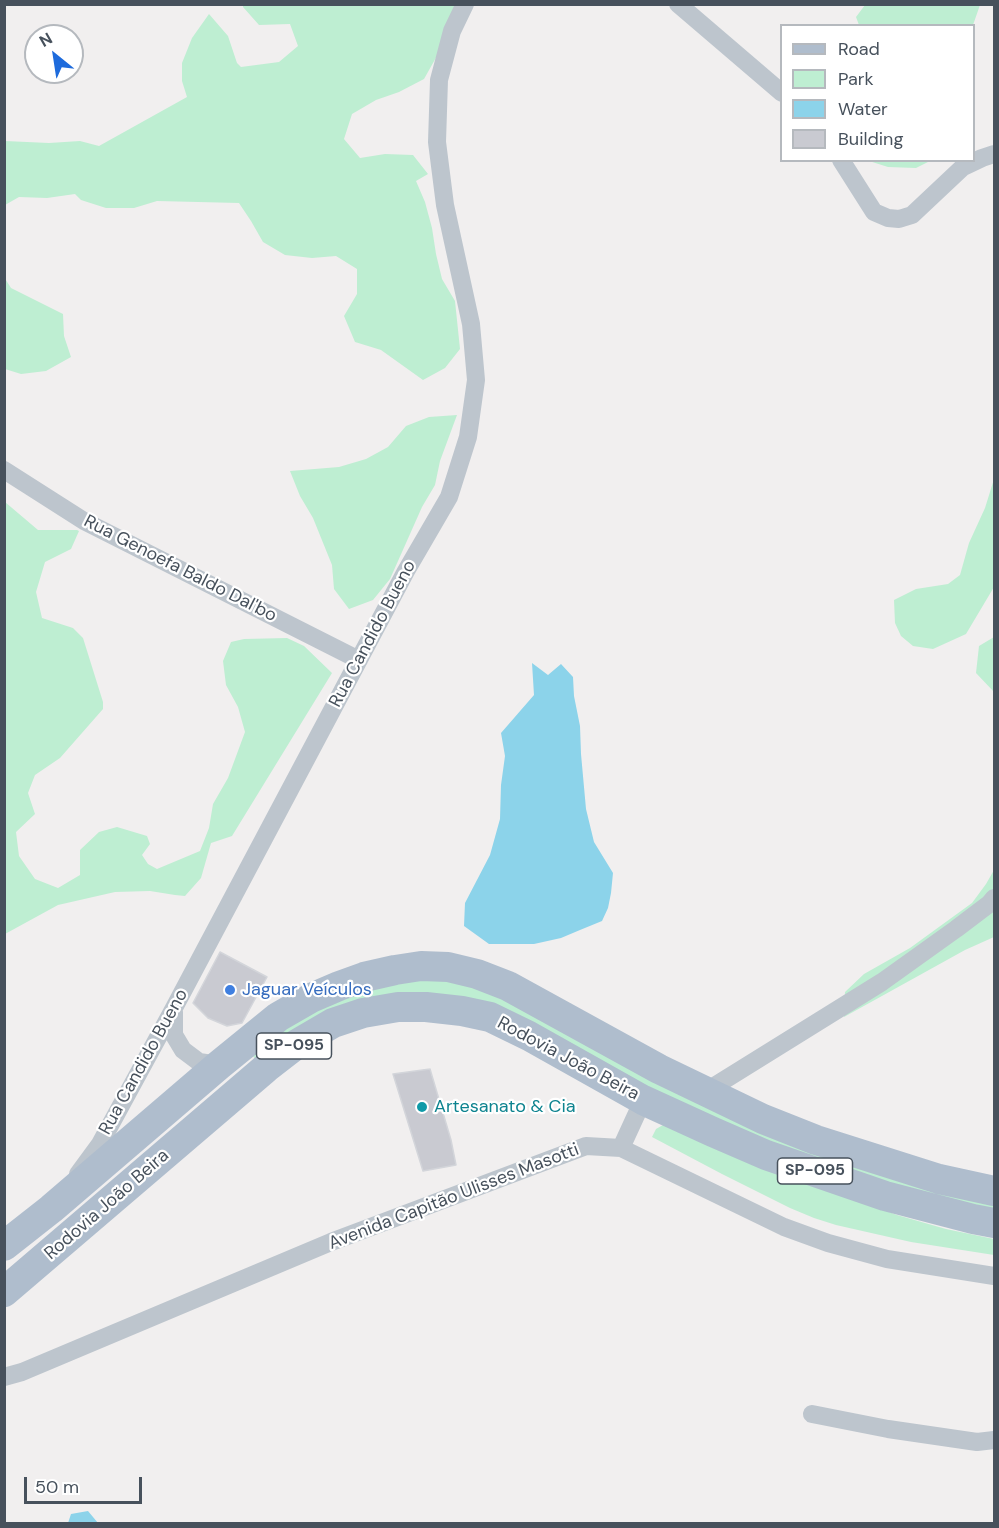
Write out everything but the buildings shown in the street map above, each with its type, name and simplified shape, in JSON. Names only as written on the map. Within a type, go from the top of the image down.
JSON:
[{"type":"main road","name":"Rodovia João Beira","points":[[4,1246],[278,1017],[311,998],[364,977],[421,966],[448,967],[477,974],[508,986],[658,1070],[763,1119],[816,1140],[939,1179],[994,1191]]},
{"type":"main road","name":"Rodovia João Beira","points":[[4,1292],[297,1044],[333,1023],[363,1013],[398,1007],[426,1007],[490,1017],[530,1036],[643,1100],[766,1155],[885,1196],[994,1223]]},
{"type":"street","name":"Rua Candido Bueno","points":[[51,1209],[100,1144],[406,571],[449,497],[468,437],[476,380],[471,324],[445,205],[437,142],[439,80],[452,31],[465,4]]},
{"type":"street","points":[[678,4],[780,91]]},
{"type":"street","points":[[975,161],[994,154]]},
{"type":"street","points":[[842,162],[874,212],[888,218],[898,219],[912,215],[963,167],[974,162]]},
{"type":"street","name":"Rua Genoefa Baldo Dal'bo","points":[[4,470],[84,521],[359,660]]},
{"type":"street","points":[[705,1092],[882,982],[990,904],[994,898]]},
{"type":"street","points":[[174,1008],[174,1035],[183,1050],[199,1062],[219,1065]]},
{"type":"street","points":[[621,1148],[643,1100]]},
{"type":"street","name":"Avenida Capitão Ulisses Masotti","points":[[4,1363],[13,1375],[331,1242],[586,1146],[621,1148],[783,1227],[828,1243],[887,1259],[994,1276]]},
{"type":"street","points":[[812,1414],[888,1429],[976,1442],[994,1440]]},
{"type":"green space","points":[[865,4],[980,5],[973,24],[859,24],[856,17]]},
{"type":"green space","points":[[243,5],[462,5],[451,31],[424,79],[399,92],[376,100],[352,114],[344,139],[360,158],[385,154],[413,155],[428,174],[416,181],[432,228],[442,279],[455,301],[460,349],[445,368],[423,380],[381,350],[355,342],[344,316],[357,294],[357,269],[336,256],[312,258],[285,255],[263,242],[239,203],[157,201],[134,208],[106,208],[81,200],[75,194],[47,198],[19,197],[5,205],[5,141],[49,143],[80,141],[99,146],[187,97],[182,81],[182,63],[192,38],[209,14],[228,36],[237,63],[241,67],[279,62],[298,46],[290,24],[259,25]]},
{"type":"green space","points":[[872,162],[928,162],[916,168],[888,167]]},
{"type":"green space","points":[[4,277],[11,288],[63,314],[64,336],[71,357],[46,371],[21,374],[5,369]]},
{"type":"green space","points":[[457,415],[440,461],[435,485],[422,507],[390,579],[373,600],[349,609],[334,589],[332,565],[313,518],[300,496],[290,471],[339,467],[366,459],[388,447],[406,426],[429,417]]},
{"type":"green space","points":[[994,479],[994,587],[966,634],[933,649],[913,646],[901,636],[895,623],[894,600],[916,589],[948,584],[960,575],[969,543],[985,508]]},
{"type":"green space","points":[[5,502],[38,530],[79,531],[71,549],[45,562],[36,592],[42,618],[73,628],[83,638],[103,702],[103,709],[60,758],[35,775],[28,793],[35,814],[16,832],[19,856],[35,879],[58,888],[80,875],[80,850],[99,832],[117,827],[147,836],[150,844],[142,855],[148,864],[157,869],[200,851],[209,828],[213,804],[228,778],[245,732],[238,707],[226,685],[223,661],[231,642],[244,639],[287,638],[304,646],[332,673],[232,836],[211,843],[201,878],[185,896],[150,891],[115,892],[58,905],[5,934]]},
{"type":"green space","points":[[994,637],[994,692],[976,673],[979,646]]},
{"type":"green space","points":[[994,870],[994,937],[965,950],[844,1017],[845,992],[864,974],[910,948],[972,903]]},
{"type":"green space","points":[[459,978],[994,1202],[994,1212],[824,1166],[436,998],[260,1064],[249,1052],[289,1021],[392,981]]},
{"type":"green space","points":[[663,1125],[897,1215],[946,1229],[994,1239],[994,1255],[911,1242],[814,1218],[652,1137],[656,1129]]},
{"type":"water","points":[[532,663],[548,675],[561,664],[573,677],[580,726],[586,809],[594,842],[613,873],[611,893],[602,921],[561,938],[534,944],[489,944],[464,926],[465,903],[490,855],[500,819],[505,756],[501,733],[534,695]]},
{"type":"water","points":[[88,1511],[98,1523],[68,1523],[71,1514]]},
{"type":"place","name":"Jaguar Veículos","points":[[230,990]]},
{"type":"place","name":"Artesanato & Cia","points":[[422,1107]]}]
